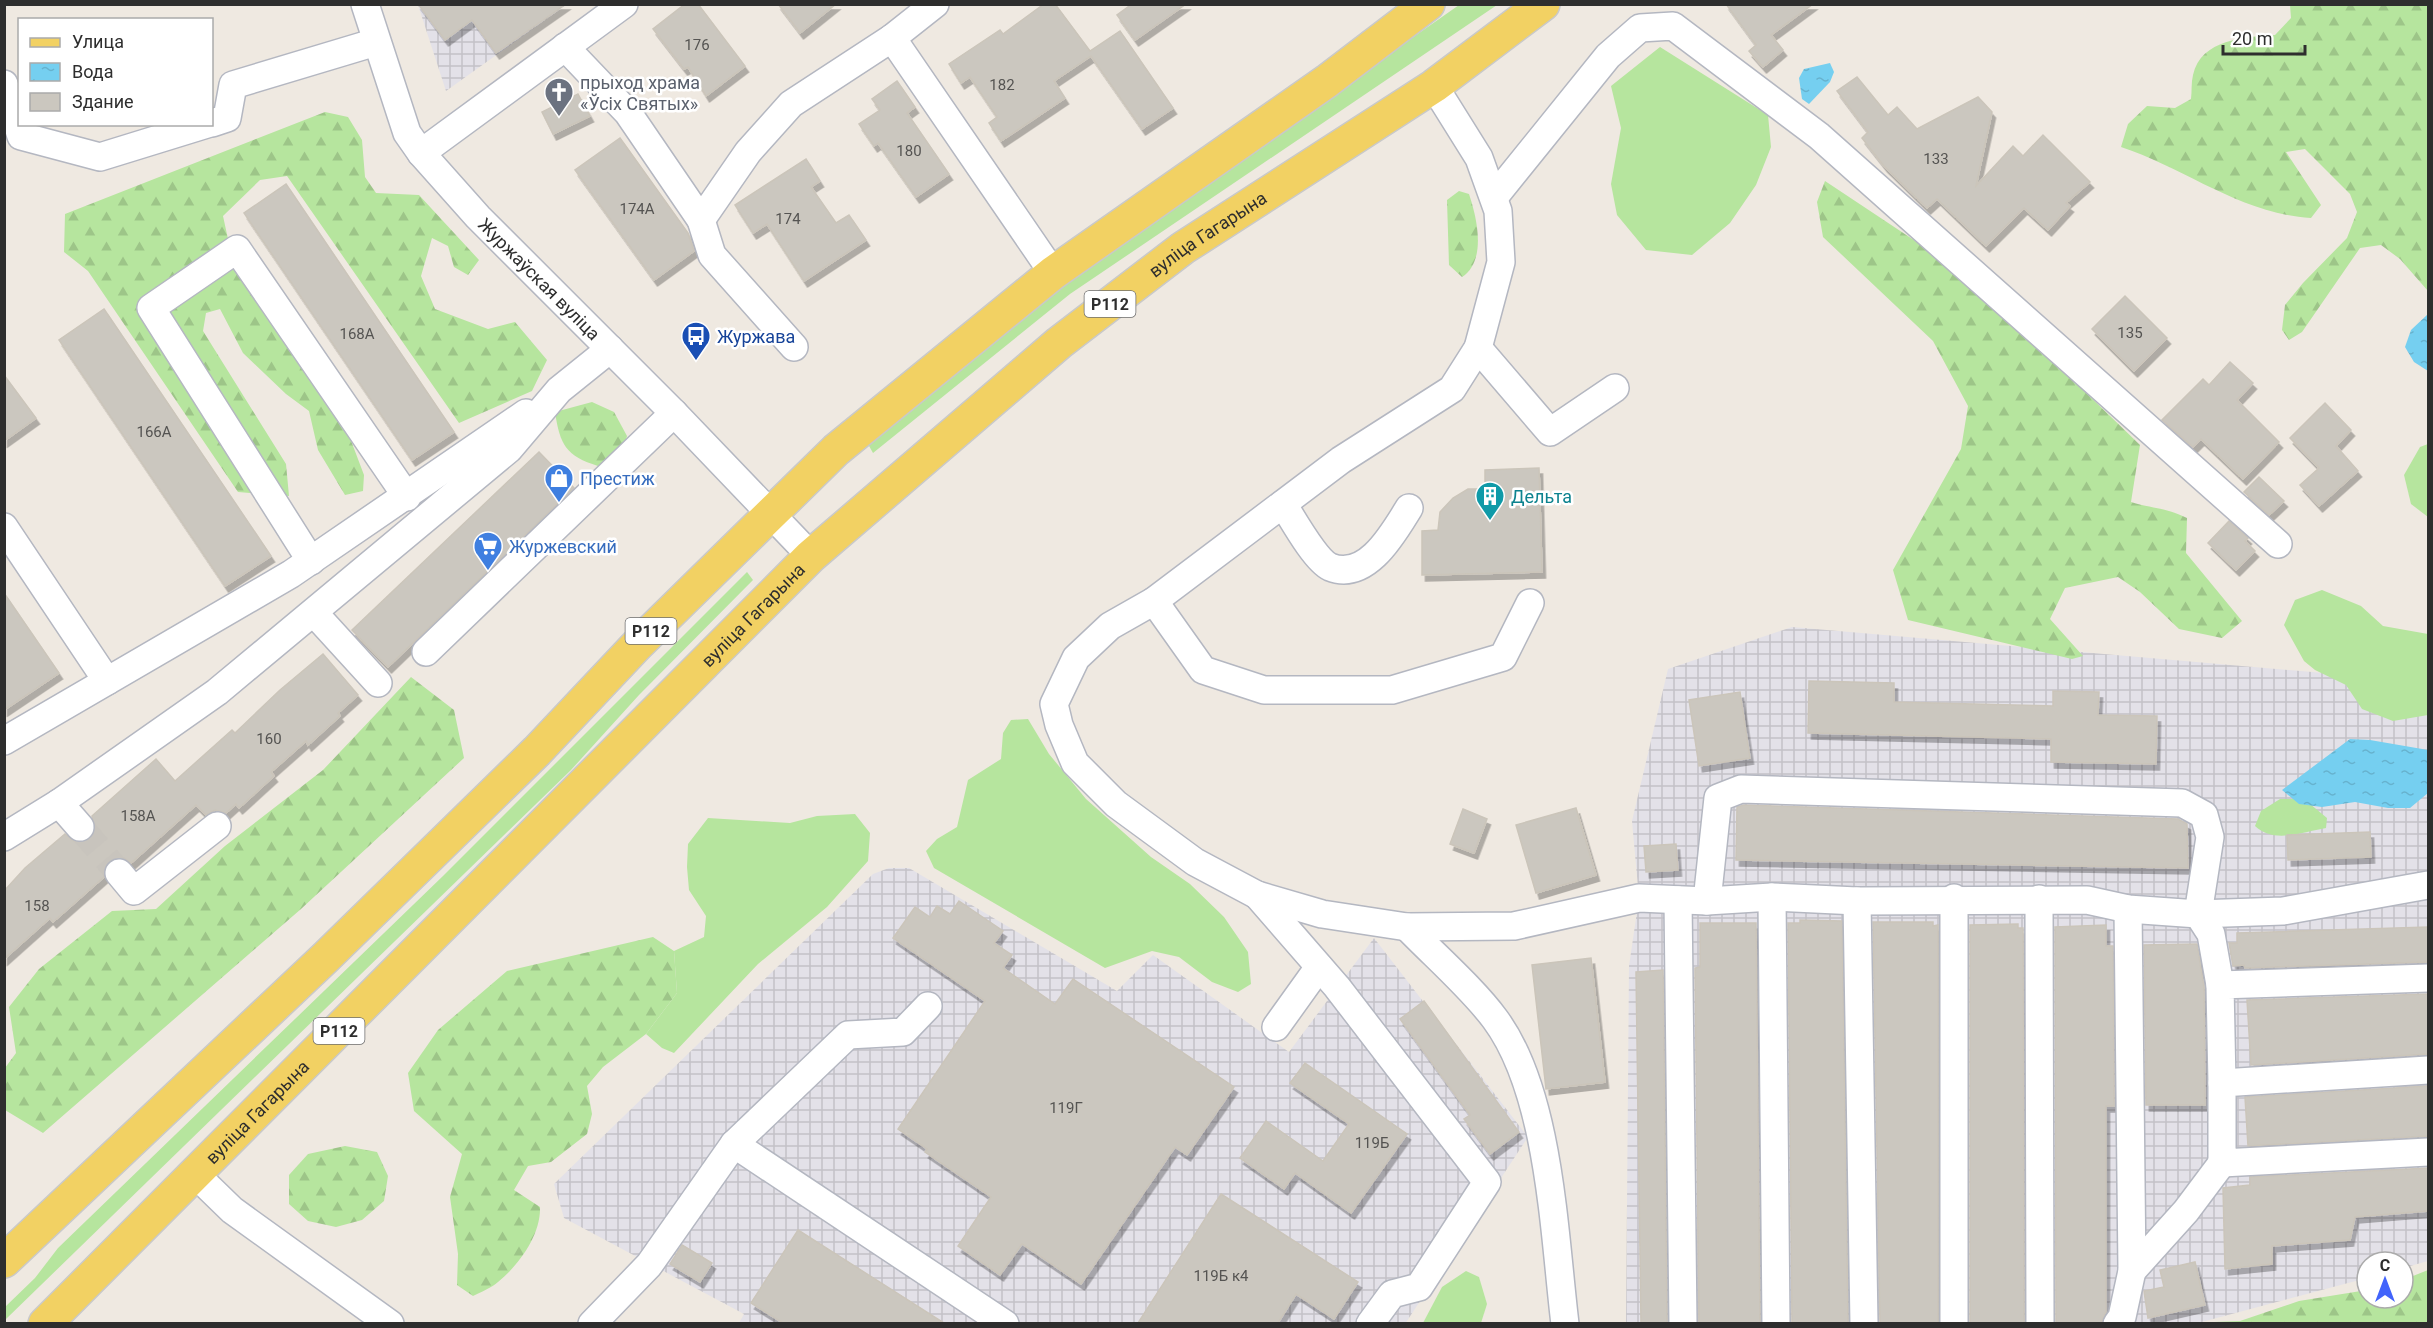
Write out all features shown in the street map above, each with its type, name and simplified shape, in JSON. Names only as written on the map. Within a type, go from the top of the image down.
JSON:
[{"type":"main road","name":"Р112","points":[[4,1261],[503,784],[636,646],[836,450],[1053,273],[1327,81],[1428,4]]},
{"type":"main road","name":"вуліца Гагарына","points":[[45,1323],[196,1175],[811,556],[1059,343],[1182,248],[1434,86],[1543,4]]},
{"type":"street","name":"Журжаўская вуліца","points":[[365,4],[407,133],[421,153],[478,216],[674,413],[811,556]]},
{"type":"street","points":[[421,153],[624,4]]},
{"type":"street","points":[[700,220],[748,152],[791,104],[892,38],[935,4]]},
{"type":"street","points":[[1495,196],[1608,56],[1640,28],[1673,26],[1819,136],[2277,544]]},
{"type":"street","points":[[892,38],[1053,273]]},
{"type":"street","points":[[213,123],[227,118],[233,85],[376,42]]},
{"type":"street","points":[[565,47],[628,113],[700,220],[712,255],[794,347]]},
{"type":"street","points":[[4,84],[21,136],[100,157],[201,126]]},
{"type":"street","points":[[1434,86],[1479,158],[1495,196],[1498,211],[1502,262],[1478,348],[1452,389],[1341,460],[1154,601],[1110,626],[1076,658],[1054,704],[1059,724],[1074,763],[1116,804],[1195,862],[1257,895],[1322,914],[1407,927],[1514,926],[1639,898],[1707,901],[1772,897],[1857,901],[1954,898],[2039,899],[2087,900],[2128,909],[2198,914],[2283,911],[2428,885]]},
{"type":"street","points":[[311,561],[151,308],[237,249],[407,497]]},
{"type":"street","points":[[1478,348],[1550,432],[1615,388]]},
{"type":"street","points":[[4,741],[311,561],[407,497],[559,390],[610,349]]},
{"type":"street","points":[[4,837],[59,803],[217,692],[315,614],[371,562],[509,448],[559,390]]},
{"type":"street","points":[[426,652],[674,413]]},
{"type":"street","points":[[1283,504],[1311,546],[1329,566],[1347,570],[1380,554],[1409,508]]},
{"type":"street","points":[[4,527],[107,681]]},
{"type":"street","points":[[1154,601],[1203,669],[1264,690],[1392,690],[1503,657],[1530,603]]},
{"type":"street","points":[[315,614],[378,683]]},
{"type":"street","points":[[1707,901],[1718,798],[1741,789],[2182,803],[2204,815],[2210,837],[2198,914],[2211,934],[2220,985],[2222,1163],[2186,1211],[2132,1271]]},
{"type":"street","points":[[59,803],[80,827]]},
{"type":"street","points":[[119,873],[134,891],[217,826]]},
{"type":"street","points":[[1257,895],[1337,987],[1487,1182],[1419,1287],[1392,1294],[1370,1323]]},
{"type":"street","points":[[1772,897],[1776,1323]]},
{"type":"street","points":[[1954,898],[1954,1323]]},
{"type":"street","points":[[2039,899],[2040,1323]]},
{"type":"street","points":[[1678,900],[1683,1323]]},
{"type":"street","points":[[1857,901],[1864,1323]]},
{"type":"street","points":[[2117,1323],[2122,1317],[2132,1271],[2128,909]]},
{"type":"street","points":[[1407,927],[1496,1020],[1523,1072],[1542,1137],[1565,1323]]},
{"type":"street","points":[[1276,1027],[1318,967]]},
{"type":"street","points":[[2220,985],[2428,978]]},
{"type":"street","points":[[592,1323],[649,1265],[734,1144],[848,1035],[903,1032],[928,1006]]},
{"type":"street","points":[[2222,1083],[2428,1071]]},
{"type":"street","points":[[734,1144],[1005,1323]]},
{"type":"street","points":[[2222,1163],[2428,1152]]},
{"type":"street","points":[[196,1175],[232,1210],[390,1323]]},
{"type":"shaded area","points":[[418,5],[566,5],[446,91]]},
{"type":"shaded area","points":[[1792,627],[2428,682],[2428,1261],[2415,1265],[2415,1250],[2355,1250],[2355,1281],[2198,1323],[1626,1324],[1629,966],[1639,898],[1632,821],[1668,669]]},
{"type":"shaded area","points":[[889,868],[909,868],[1117,991],[1153,955],[1289,1052],[1374,938],[1528,1137],[1405,1324],[739,1323],[744,1314],[564,1218],[554,1184],[873,874]]},
{"type":"green space","points":[[1459,5],[1497,5],[1070,294],[873,453],[868,444],[1063,283]]},
{"type":"green space","points":[[2290,5],[2428,5],[2428,291],[2400,259],[2381,245],[2360,248],[2302,332],[2289,340],[2282,330],[2285,305],[2347,238],[2357,212],[2350,194],[2305,149],[2286,152],[2321,205],[2311,218],[2285,215],[2261,208],[2121,147],[2128,124],[2147,106],[2175,108],[2191,99],[2193,75],[2205,54],[2226,42],[2275,35],[2291,18]]},
{"type":"green space","points":[[1660,47],[1768,115],[1771,147],[1756,185],[1730,223],[1692,255],[1646,250],[1617,215],[1611,184],[1621,128],[1611,86]]},
{"type":"green space","points":[[325,112],[348,117],[362,140],[365,177],[376,193],[419,195],[479,260],[468,275],[454,267],[448,246],[432,238],[421,276],[435,309],[488,329],[515,322],[547,360],[532,391],[459,423],[287,176],[260,180],[223,216],[235,271],[347,430],[364,475],[363,491],[345,495],[318,450],[309,411],[286,394],[243,353],[220,309],[206,313],[203,331],[286,464],[289,496],[238,492],[88,271],[64,252],[65,214]]},
{"type":"green space","points":[[1825,181],[1959,270],[2140,445],[2131,502],[2187,518],[2186,553],[2242,621],[2222,638],[2179,629],[2140,592],[2118,577],[2065,588],[2050,619],[2083,656],[2072,659],[1908,620],[1893,570],[1961,449],[1968,406],[1933,341],[1823,237],[1817,202]]},
{"type":"green space","points":[[1459,191],[1469,194],[1478,239],[1475,261],[1462,277],[1449,265],[1447,200]]},
{"type":"green space","points":[[592,402],[614,412],[627,436],[622,454],[598,466],[578,458],[566,448],[559,433],[555,412]]},
{"type":"green space","points":[[2428,444],[2428,517],[2411,504],[2404,475],[2420,447]]},
{"type":"green space","points":[[747,572],[753,580],[639,695],[571,770],[5,1320],[5,1307],[35,1278],[58,1248],[443,876]]},
{"type":"green space","points":[[2322,590],[2361,606],[2383,626],[2428,634],[2428,715],[2393,721],[2362,709],[2346,685],[2315,670],[2304,661],[2284,625],[2295,600]]},
{"type":"green space","points":[[411,677],[454,710],[464,758],[301,909],[43,1133],[5,1110],[5,1068],[16,1053],[9,1007],[39,969],[112,911],[156,909],[225,846],[323,770]]},
{"type":"green space","points":[[1028,719],[1049,754],[1086,799],[1151,857],[1190,884],[1224,917],[1248,952],[1251,984],[1238,992],[1212,982],[1179,957],[1152,951],[1105,968],[934,868],[926,851],[937,839],[957,827],[968,780],[1001,759],[1003,733],[1011,720]]},
{"type":"green space","points":[[2280,799],[2304,799],[2327,818],[2326,828],[2279,836],[2255,826],[2261,811]]},
{"type":"green space","points":[[855,814],[870,833],[868,861],[827,907],[758,964],[674,1053],[662,1048],[646,1034],[677,993],[674,951],[704,937],[706,916],[689,890],[687,867],[688,844],[708,818],[790,823],[817,816]]},
{"type":"green space","points":[[653,937],[674,951],[677,993],[646,1034],[603,1067],[587,1086],[592,1114],[587,1134],[551,1162],[528,1166],[514,1190],[540,1207],[533,1239],[521,1258],[506,1275],[473,1296],[457,1285],[458,1254],[450,1197],[462,1154],[414,1111],[408,1073],[438,1030],[507,971]]},
{"type":"green space","points":[[345,1146],[377,1152],[388,1176],[384,1201],[362,1220],[336,1227],[308,1221],[289,1204],[289,1175],[308,1154]]},
{"type":"green space","points":[[2428,1270],[2428,1323],[2188,1323],[2240,1321],[2299,1301],[2355,1292],[2355,1310],[2415,1310],[2415,1275]]},
{"type":"green space","points":[[1466,1271],[1479,1277],[1487,1304],[1481,1323],[1423,1323],[1442,1287]]},
{"type":"water","points":[[1830,63],[1834,72],[1830,82],[1809,104],[1802,99],[1799,78],[1804,69]]},
{"type":"water","points":[[2428,314],[2428,371],[2414,362],[2405,347],[2411,330]]},
{"type":"water","points":[[2350,739],[2370,740],[2428,750],[2428,793],[2410,808],[2388,808],[2355,802],[2322,807],[2299,804],[2282,790]]},
{"type":"building","points":[[418,4],[566,4],[496,53],[472,20],[445,40]]},
{"type":"building","points":[[685,4],[698,4],[745,66],[706,96],[688,67],[684,69],[653,29]]},
{"type":"building","points":[[778,4],[836,4],[800,33]]},
{"type":"building","points":[[1044,4],[1055,4],[1090,51],[1120,31],[1173,108],[1142,129],[1091,56],[1054,81],[1065,98],[1001,141],[989,123],[997,117],[970,77],[961,83],[949,64],[1000,30],[1003,34]]},
{"type":"building","points":[[1132,4],[1186,4],[1135,40],[1117,15]]},
{"type":"building","points":[[1726,4],[1813,4],[1771,35],[1783,50],[1763,67],[1749,51],[1756,45]]},
{"type":"building","points":[[1857,77],[1888,115],[1897,107],[1917,129],[1978,97],[1992,112],[1976,186],[2013,146],[2023,156],[2043,135],[2090,182],[2066,203],[2070,206],[2048,230],[2024,208],[1986,246],[1937,199],[1927,208],[1884,166],[1862,138],[1868,132],[1837,91]]},
{"type":"building","points":[[897,81],[915,107],[907,113],[949,174],[916,197],[878,143],[874,146],[859,124],[880,110],[872,99]]},
{"type":"building","name":"прыход храма «Ўсіх Святых»","points":[[578,94],[590,116],[553,134],[542,112]]},
{"type":"building","points":[[620,138],[688,233],[694,251],[654,280],[575,170]]},
{"type":"building","points":[[806,159],[820,181],[811,187],[836,223],[849,215],[866,240],[804,281],[767,224],[753,233],[735,205]]},
{"type":"building","points":[[286,184],[454,432],[412,460],[244,213]]},
{"type":"building","points":[[2125,296],[2167,338],[2134,371],[2092,329]]},
{"type":"building","points":[[104,309],[271,556],[225,586],[59,340]]},
{"type":"building","points":[[2230,362],[2253,383],[2237,400],[2279,442],[2243,479],[2201,439],[2193,447],[2162,420],[2203,379],[2209,385]]},
{"type":"building","points":[[4,375],[36,418],[4,441]]},
{"type":"building","points":[[2325,403],[2351,430],[2336,446],[2358,471],[2319,506],[2300,485],[2319,468],[2290,438]]},
{"type":"building","points":[[539,452],[574,488],[388,667],[352,630]]},
{"type":"building","name":"Дельта","points":[[1539,468],[1542,572],[1422,575],[1422,531],[1438,530],[1440,512],[1453,498],[1468,489],[1485,489],[1485,470]]},
{"type":"building","points":[[2259,477],[2284,501],[2269,515],[2244,492]]},
{"type":"building","points":[[2229,521],[2248,538],[2245,541],[2255,551],[2236,570],[2208,543]]},
{"type":"building","points":[[4,593],[59,673],[4,710]]},
{"type":"building","points":[[323,654],[358,695],[338,713],[340,716],[308,745],[306,741],[271,772],[274,776],[239,808],[236,804],[226,813],[215,810],[206,815],[196,805],[131,863],[124,858],[109,861],[104,868],[104,877],[53,922],[50,918],[4,959],[4,891],[25,868],[65,834],[75,842],[90,839],[95,832],[92,816],[156,759],[175,781],[232,730],[235,733],[280,690]]},
{"type":"building","points":[[1809,681],[1894,683],[1894,702],[2053,706],[2053,691],[2099,692],[2098,715],[2157,716],[2156,764],[2051,762],[2051,739],[1808,733]]},
{"type":"building","points":[[1740,692],[1750,758],[1699,766],[1689,700]]},
{"type":"building","points":[[1744,805],[2178,819],[2187,824],[2188,868],[1736,860],[1737,807]]},
{"type":"building","points":[[1576,808],[1596,875],[1536,893],[1516,825]]},
{"type":"building","points":[[1463,809],[1487,819],[1474,853],[1450,844]]},
{"type":"building","points":[[2370,832],[2371,857],[2288,860],[2287,835]]},
{"type":"building","points":[[1676,844],[1678,870],[1646,872],[1644,846]]},
{"type":"building","points":[[959,901],[1003,931],[994,943],[1012,955],[1003,968],[1055,1004],[1073,979],[1234,1087],[1187,1155],[1175,1147],[1081,1284],[1022,1244],[1000,1275],[958,1246],[991,1197],[925,1152],[927,1149],[898,1129],[985,1001],[893,938],[915,907],[930,917],[937,906],[950,914]]},
{"type":"building","points":[[1800,920],[1842,921],[1848,1323],[1792,1323],[1788,923],[1800,923]]},
{"type":"building","points":[[1873,922],[1933,922],[1933,926],[1938,925],[1938,1323],[1880,1323]]},
{"type":"building","points":[[1700,923],[1756,923],[1760,1323],[1699,1323],[1695,968],[1700,967]]},
{"type":"building","points":[[2018,924],[2018,928],[2023,928],[2024,1323],[1970,1323],[1970,925]]},
{"type":"building","points":[[2106,925],[2106,946],[2113,946],[2114,1106],[2106,1106],[2106,1312],[2101,1323],[2056,1323],[2055,927]]},
{"type":"building","points":[[2428,927],[2428,962],[2245,968],[2244,965],[2233,966],[2229,943],[2237,943],[2237,933]]},
{"type":"building","points":[[2197,944],[2204,987],[2205,1105],[2146,1105],[2144,945]]},
{"type":"building","points":[[1591,958],[1605,1082],[1546,1089],[1532,965]]},
{"type":"building","points":[[1663,970],[1667,1323],[1641,1323],[1636,972]]},
{"type":"building","points":[[2428,994],[2428,1054],[2251,1065],[2247,1000]]},
{"type":"building","points":[[1424,1001],[1519,1132],[1490,1154],[1464,1119],[1470,1115],[1400,1019]]},
{"type":"building","points":[[1305,1063],[1407,1134],[1351,1213],[1295,1173],[1284,1189],[1240,1158],[1266,1121],[1323,1161],[1349,1124],[1290,1083]]},
{"type":"building","points":[[2428,1086],[2428,1136],[2248,1146],[2245,1097]]},
{"type":"building","points":[[2428,1168],[2428,1211],[2355,1217],[2350,1240],[2272,1246],[2272,1264],[2225,1269],[2223,1188],[2250,1185],[2250,1177]]},
{"type":"building","points":[[1221,1194],[1358,1282],[1334,1319],[1296,1294],[1278,1323],[1138,1323]]},
{"type":"building","points":[[798,1230],[944,1323],[783,1323],[751,1303]]},
{"type":"building","points":[[682,1245],[712,1263],[700,1282],[670,1264]]},
{"type":"building","points":[[2195,1262],[2205,1305],[2148,1318],[2144,1291],[2164,1287],[2160,1270]]},
{"type":"tunnel","points":[[80,827],[119,873]]},
{"type":"place","name":"прыход храма «Ўсіх Святых»","points":[[559,118]]},
{"type":"place","name":"Журжава","points":[[696,362]]},
{"type":"place","name":"Престиж","points":[[559,504]]},
{"type":"place","name":"Дельта","points":[[1490,522]]},
{"type":"place","name":"Журжевский","points":[[488,572]]}]
